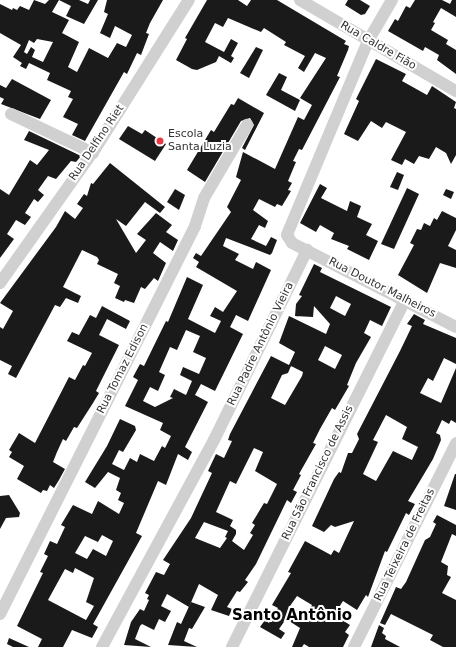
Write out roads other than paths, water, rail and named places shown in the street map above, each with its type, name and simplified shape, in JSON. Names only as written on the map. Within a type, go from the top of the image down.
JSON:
[{"type":"street","name":"Rua Delfino Riet","points":[[0,283],[93,153],[189,0]]},
{"type":"street","name":"Rua Caldre Fião","points":[[300,0],[456,91]]},
{"type":"street","points":[[307,250],[292,243],[287,235],[368,41],[392,0]]},
{"type":"street","points":[[11,114],[93,153]]},
{"type":"street","name":"Rua Tomaz Edison","points":[[0,614],[196,226],[204,198],[246,125]]},
{"type":"street","name":"Rua Doutor Malheiros","points":[[307,250],[456,326]]},
{"type":"street","name":"Rua Padre Antônio Vieira","points":[[102,647],[214,440],[307,250]]},
{"type":"street","name":"Rua São Francisco de Assis","points":[[232,647],[404,300]]},
{"type":"street","name":"Rua Teixeira de Freitas","points":[[354,647],[456,443]]},
{"type":"place","name":"Escola Santa Luzia","points":[[160,141]]},
{"type":"district","name":"Santo Antônio","points":[[292,616]]}]
